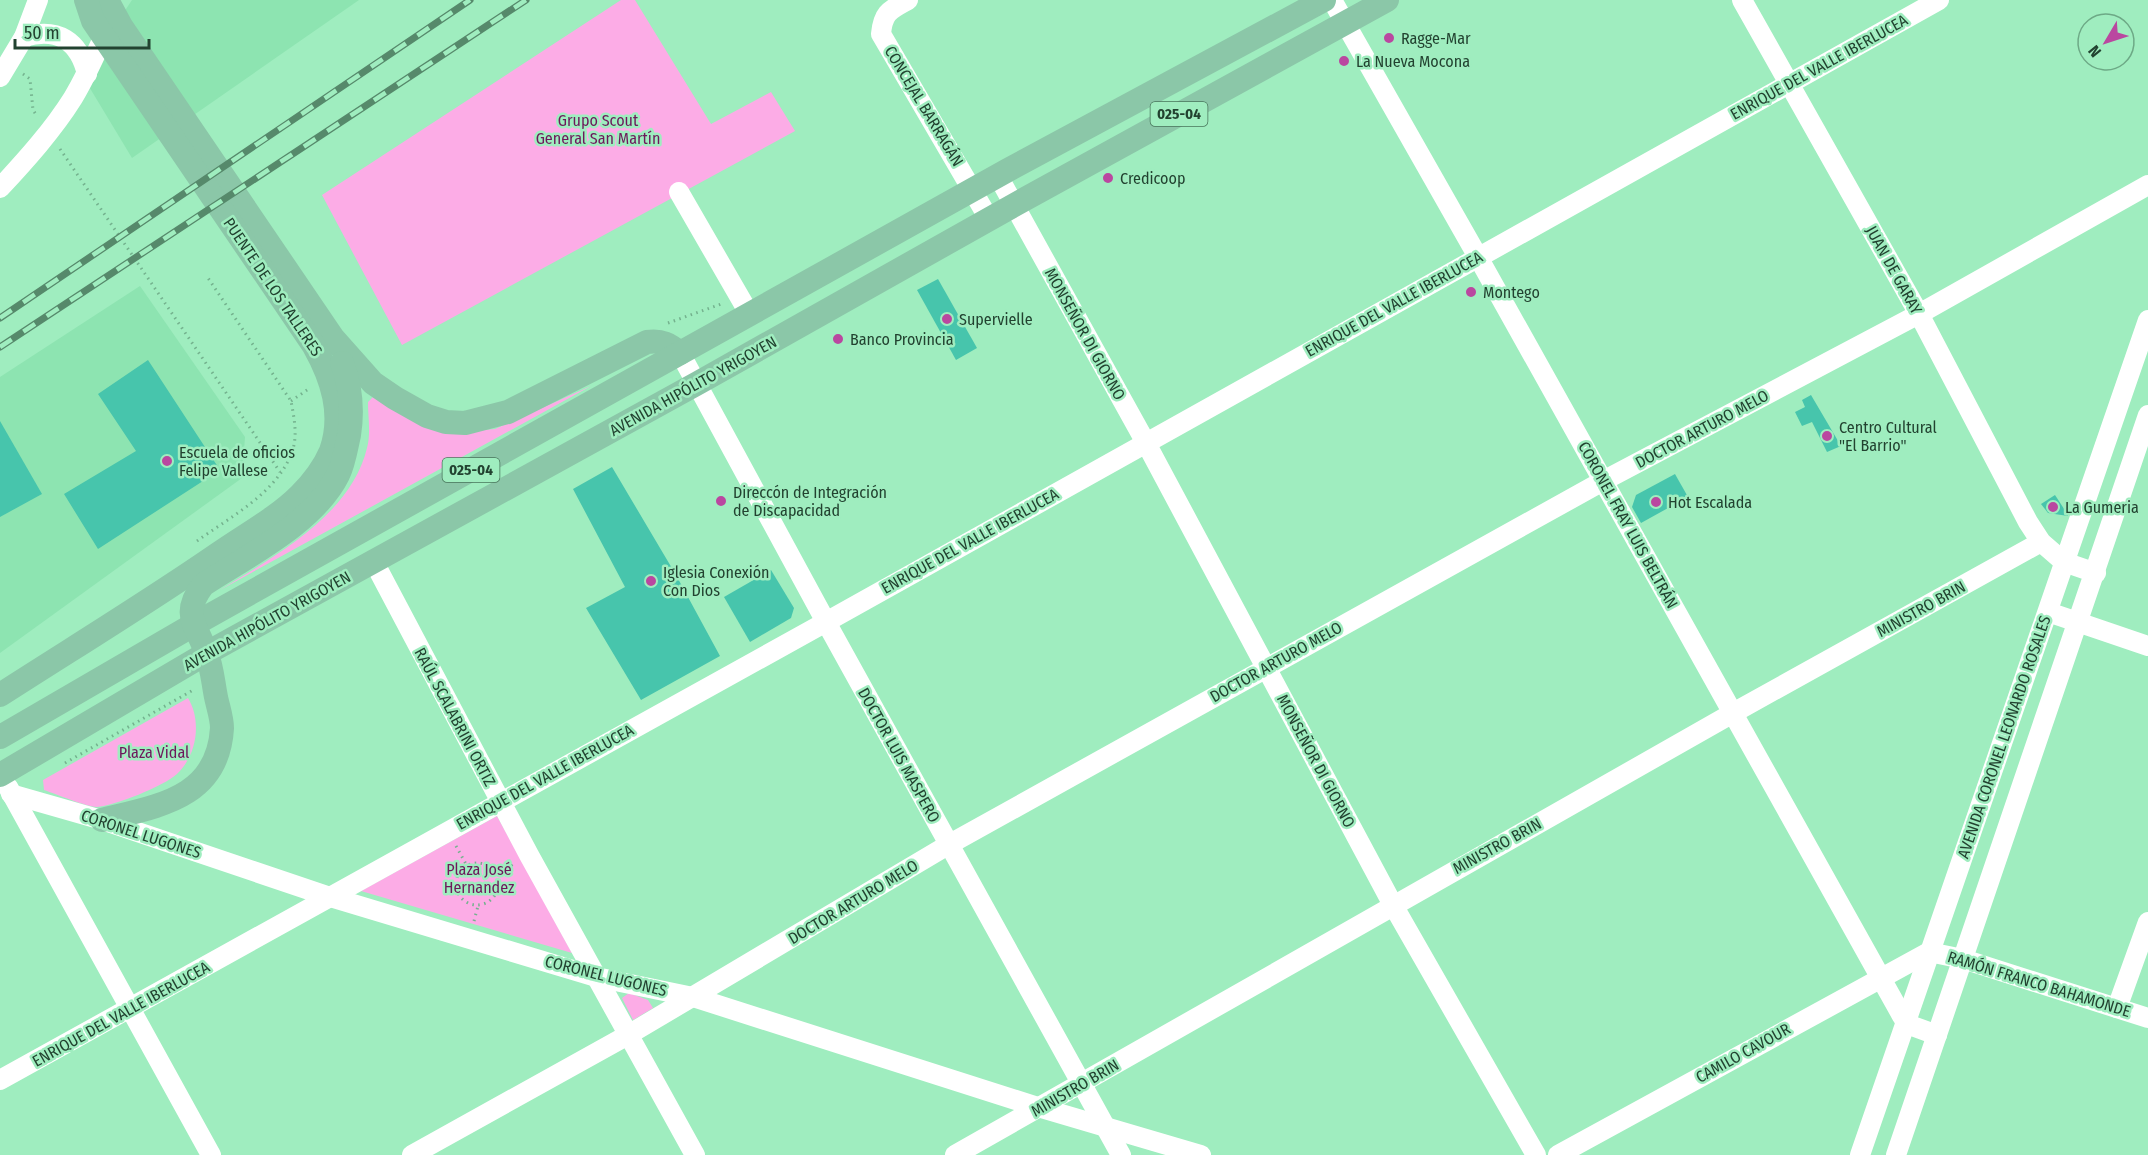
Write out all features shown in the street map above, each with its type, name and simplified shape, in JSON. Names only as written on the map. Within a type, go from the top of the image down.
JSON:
[{"type":"main road","name":"PUENTE DE LOS TALLERES","points":[[86,0],[93,21],[314,346],[328,370],[333,390],[336,419],[331,450],[318,476],[299,497],[199,578]]},
{"type":"main road","name":"PUENTE DE LOS TALLERES","points":[[107,0],[121,26],[333,338],[374,383],[395,398],[427,416],[446,422],[465,423],[508,412],[647,342],[657,340],[668,343],[680,353]]},
{"type":"main road","name":"AVENIDA HIPÓLITO YRIGOYEN","points":[[0,737],[193,625],[680,353],[745,306],[974,190],[1324,0]]},
{"type":"main road","name":"AVENIDA HIPÓLITO YRIGOYEN","points":[[3,779],[230,640],[1387,0]]},
{"type":"main road","name":"PUENTE DE LOS TALLERES","points":[[0,695],[199,578],[286,531],[328,492],[339,474],[351,420],[351,395],[333,338]]},
{"type":"main road","points":[[199,578],[194,597],[193,625],[207,653],[222,727]]},
{"type":"main road","points":[[102,820],[180,797],[198,786],[208,774],[214,760],[228,701],[225,661],[230,640]]},
{"type":"street","points":[[0,77],[24,37],[38,0]]},
{"type":"street","points":[[0,188],[59,119],[87,74],[119,0]]},
{"type":"street","name":"CONCEJAL BARRAGÁN","points":[[908,0],[891,10],[882,19],[881,34],[989,219]]},
{"type":"street","name":"CORONEL FRAY LUIS BELTRÁN","points":[[1332,0],[1906,1023]]},
{"type":"street","name":"JUAN DE GARAY","points":[[1742,0],[1919,314],[2028,522],[2042,542],[2064,562]]},
{"type":"street","name":"ENRIQUE DEL VALLE IBERLUCEA","points":[[0,1080],[826,622],[1939,0]]},
{"type":"street","points":[[24,37],[42,33],[60,36],[79,51],[87,74]]},
{"type":"street","name":"MONSEÑOR DI GIORNO","points":[[998,176],[1146,443],[1393,905],[1536,1155]]},
{"type":"street","name":"DOCTOR ARTURO MELO","points":[[412,1155],[628,1035],[948,845],[1266,667],[1603,481],[1919,314],[2148,185]]},
{"type":"street","points":[[679,192],[745,306]]},
{"type":"street","name":"AVENIDA CORONEL LEONARDO ROSALES","points":[[1860,1155],[2148,320]]},
{"type":"street","name":"DOCTOR LUIS MASPERO","points":[[680,353],[948,845],[1121,1155]]},
{"type":"street","name":"AVENIDA CORONEL LEONARDO ROSALES","points":[[1896,1155],[2148,415]]},
{"type":"street","name":"MINISTRO BRIN","points":[[955,1155],[1082,1085],[1732,713],[2042,542]]},
{"type":"street","name":"RAÚL SCALABRINI ORTIZ","points":[[374,562],[500,802],[695,1155]]},
{"type":"street","points":[[2064,562],[2096,573]]},
{"type":"street","points":[[2048,612],[2148,646]]},
{"type":"street","points":[[3,779],[212,1155]]},
{"type":"street","name":"CORONEL LUGONES","points":[[3,779],[102,820],[330,897],[596,977],[693,997],[1041,1108],[1201,1155]]},
{"type":"street","points":[[2117,1008],[2148,922]]},
{"type":"street","name":"RAMÓN FRANCO BAHAMONDE","points":[[1929,952],[1963,959],[2148,1018]]},
{"type":"street","name":"CAMILO CAVOUR","points":[[1558,1155],[1929,952]]},
{"type":"street","points":[[1906,1023],[1936,1035]]},
{"type":"path","points":[[20,72],[30,79],[33,110],[40,120]]},
{"type":"path","points":[[60,149],[280,472],[292,451],[295,420],[291,401],[206,275]]},
{"type":"path","points":[[658,327],[745,306]]},
{"type":"path","points":[[291,401],[314,385]]},
{"type":"path","points":[[62,765],[212,679]]},
{"type":"path","points":[[474,863],[488,866],[497,877],[498,890],[495,897],[484,905],[471,905],[460,897],[457,891],[457,876],[467,866],[474,863]]},
{"type":"shaded area","points":[[132,0],[359,0],[132,158],[82,75]]},
{"type":"shaded area","points":[[140,286],[245,437],[242,478],[0,653],[0,377]]},
{"type":"green space","name":"Grupo Scout General San Martín","points":[[621,0],[635,0],[711,124],[771,92],[795,131],[402,345],[322,195]]},
{"type":"green space","points":[[591,386],[220,590],[286,548],[328,513],[345,494],[358,472],[367,448],[368,402],[373,397],[474,431],[495,429]]},
{"type":"green space","name":"Plaza Vidal","points":[[188,698],[196,727],[193,748],[184,766],[171,779],[126,799],[97,807],[44,790],[43,780]]},
{"type":"green space","name":"Plaza José Hernandez","points":[[497,816],[572,953],[361,891]]},
{"type":"green space","points":[[629,993],[648,1000],[653,1008],[633,1020],[622,998]]},
{"type":"building","name":"Supervielle","points":[[938,279],[977,348],[956,360],[917,290]]},
{"type":"building","name":"Escuela de oficios Felipe Vallese","points":[[148,360],[220,470],[98,549],[64,494],[136,451],[98,394]]},
{"type":"building","name":"Centro Cultural \"El Barrio\"","points":[[1811,395],[1841,446],[1827,452],[1812,422],[1802,426],[1795,412],[1805,407],[1802,400]]},
{"type":"building","points":[[0,421],[42,494],[0,517]]},
{"type":"building","name":"Iglesia Conexión Con Dios","points":[[612,467],[676,575],[720,656],[641,700],[586,608],[625,587],[573,489]]},
{"type":"building","name":"Hot Escalada","points":[[1675,474],[1688,497],[1641,523],[1632,507],[1636,495]]},
{"type":"building","name":"La Gumeria","points":[[2055,495],[2068,516],[2048,513],[2041,504]]},
{"type":"building","points":[[771,570],[794,608],[791,618],[750,642],[724,597]]},
{"type":"railway","points":[[0,318],[470,0]]},
{"type":"railway","points":[[0,347],[526,0]]},
{"type":"place","name":"Ragge-Mar","points":[[1389,38]]},
{"type":"place","name":"La Nueva Mocona","points":[[1344,61]]},
{"type":"place","name":"Credicoop","points":[[1108,178]]},
{"type":"place","name":"Montego","points":[[1471,292]]},
{"type":"place","name":"Supervielle","points":[[947,319]]},
{"type":"place","name":"Banco Provincia","points":[[838,339]]},
{"type":"place","name":"Centro Cultural \"El Barrio\"","points":[[1827,436]]},
{"type":"place","name":"Escuela de oficios Felipe Vallese","points":[[167,461]]},
{"type":"place","name":"Direccón de Integración de Discapacidad","points":[[721,501]]},
{"type":"place","name":"Hot Escalada","points":[[1656,502]]},
{"type":"place","name":"La Gumeria","points":[[2053,507]]},
{"type":"place","name":"Iglesia Conexión Con Dios","points":[[651,581]]}]
